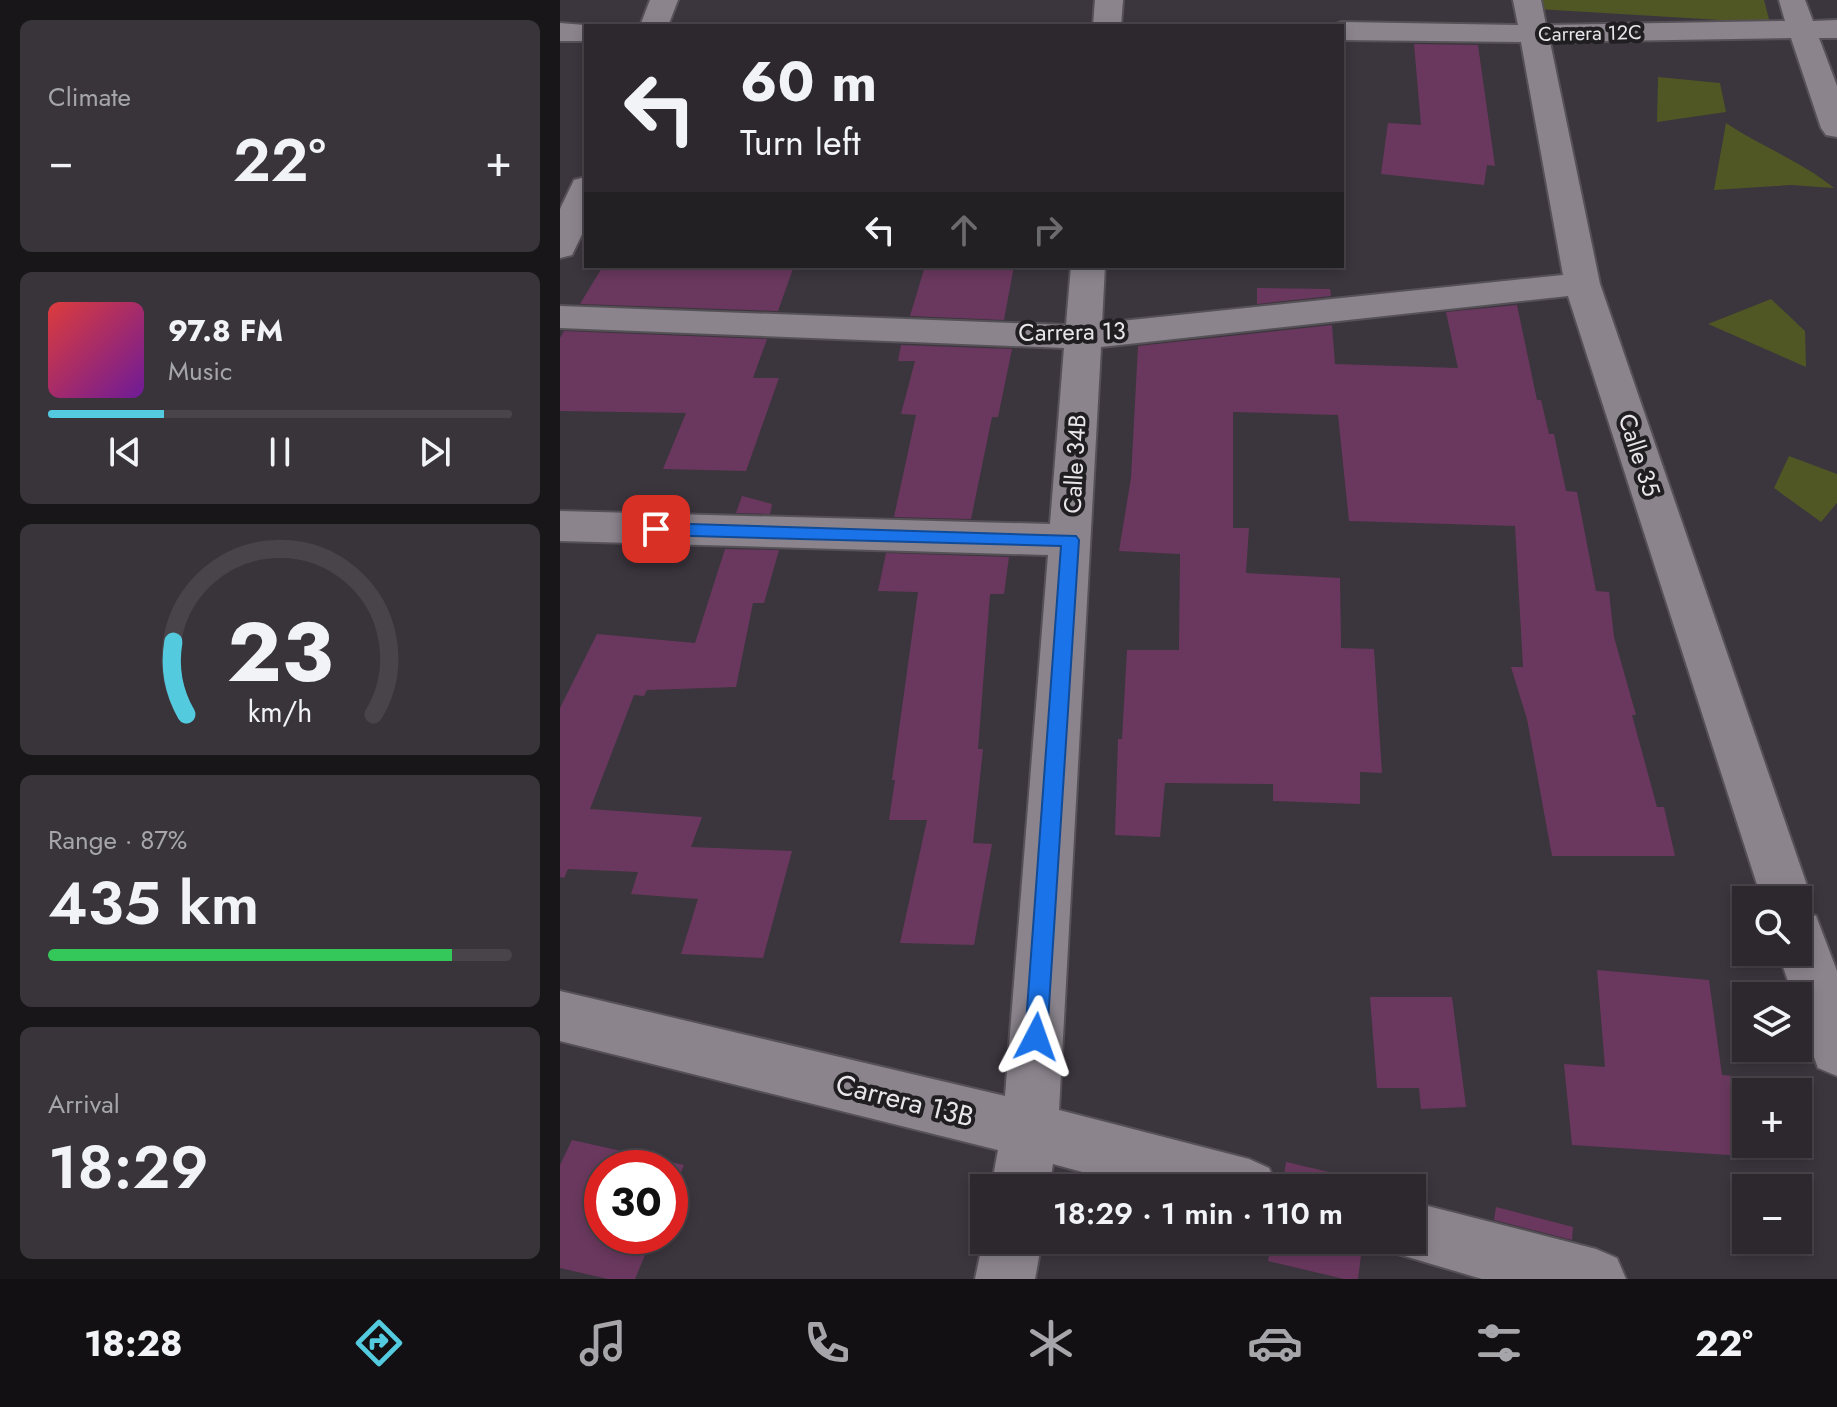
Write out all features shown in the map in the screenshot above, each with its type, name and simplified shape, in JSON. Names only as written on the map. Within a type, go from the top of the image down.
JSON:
[{"type":"street","points":[[655,24],[664,0]]},
{"type":"street","points":[[1107,24],[1109,0]]},
{"type":"street","points":[[1791,0],[1837,128]]},
{"type":"street","name":"Carrera 12C","points":[[1344,31],[1531,17],[1837,29]]},
{"type":"street","name":"Calle 35","points":[[1531,17],[1582,284],[1782,886]]},
{"type":"street","points":[[560,32],[584,32]]},
{"type":"street","points":[[560,248],[584,192]]},
{"type":"street","name":"Calle 34B","points":[[1022,1174],[1030,1130],[1088,268]]},
{"type":"street","name":"Carrera 13","points":[[560,317],[1082,337],[1582,284]]},
{"type":"street","points":[[560,526],[1070,540]]},
{"type":"street","points":[[1809,966],[1837,1050]]},
{"type":"street","name":"Carrera 13B","points":[[560,1016],[1030,1130],[1196,1174]]},
{"type":"street","points":[[1426,1235],[1596,1279]]},
{"type":"street","points":[[1005,1279],[1009,1254]]},
{"type":"green space","points":[[1536,0],[1764,0],[1770,23],[1537,9]]},
{"type":"green space","points":[[1658,77],[1720,83],[1726,112],[1657,122]]},
{"type":"green space","points":[[1726,123],[1834,188],[1791,185],[1714,190]]},
{"type":"green space","points":[[1771,299],[1805,331],[1806,367],[1708,324]]},
{"type":"green space","points":[[1789,456],[1837,474],[1837,503],[1821,522],[1774,488]]},
{"type":"building","points":[[1414,44],[1478,45],[1495,166],[1487,165],[1484,185],[1381,174],[1388,123],[1421,125]]},
{"type":"building","points":[[602,268],[793,268],[778,311],[580,304]]},
{"type":"building","points":[[924,268],[1014,268],[1004,320],[910,316]]},
{"type":"building","points":[[1257,288],[1330,289],[1331,296],[1257,304]]},
{"type":"building","points":[[1517,305],[1537,400],[1541,400],[1549,434],[1554,434],[1566,491],[1577,492],[1596,591],[1609,592],[1614,637],[1636,715],[1632,715],[1657,807],[1664,807],[1675,856],[1552,856],[1527,719],[1511,667],[1523,667],[1515,526],[1349,521],[1338,415],[1233,412],[1233,528],[1249,528],[1246,573],[1340,578],[1341,648],[1374,649],[1382,773],[1360,772],[1360,804],[1273,801],[1273,784],[1165,783],[1160,837],[1115,835],[1118,739],[1122,739],[1127,650],[1179,650],[1180,554],[1119,551],[1131,478],[1138,346],[1332,325],[1335,364],[1458,368],[1446,312]]},
{"type":"building","points":[[564,331],[767,339],[753,378],[779,378],[746,471],[663,469],[686,413],[560,411],[560,338]]},
{"type":"building","points":[[901,345],[1012,349],[998,417],[992,417],[971,519],[894,517],[916,415],[901,414],[915,361],[898,361]]},
{"type":"building","points":[[742,496],[772,504],[770,514],[736,513]]},
{"type":"building","points":[[725,549],[779,550],[764,603],[753,603],[736,687],[647,690],[644,696],[634,695],[590,809],[702,817],[691,847],[792,851],[763,958],[681,954],[698,899],[631,894],[638,872],[568,869],[564,878],[560,877],[560,708],[597,634],[695,643]]},
{"type":"building","points":[[886,553],[1009,557],[1004,594],[990,594],[978,749],[983,749],[973,843],[992,844],[974,945],[900,943],[927,820],[889,820],[918,592],[878,591]]},
{"type":"building","points":[[1597,970],[1709,980],[1722,1075],[1745,1078],[1732,1078],[1732,1155],[1572,1145],[1564,1064],[1605,1067]]},
{"type":"building","points":[[1370,997],[1452,997],[1466,1107],[1421,1109],[1419,1088],[1377,1088]]},
{"type":"building","points":[[572,1140],[617,1150],[584,1150],[584,1254],[645,1254],[635,1279],[608,1279],[560,1268],[560,1165]]},
{"type":"building","points":[[1286,1162],[1338,1174],[1284,1174]]},
{"type":"building","points":[[1496,1207],[1573,1227],[1572,1240],[1494,1220]]},
{"type":"building","points":[[1269,1254],[1361,1254],[1358,1279],[1344,1279],[1268,1261]]},
{"type":"route","points":[[656,529],[1070,540],[1036,1037]]}]
